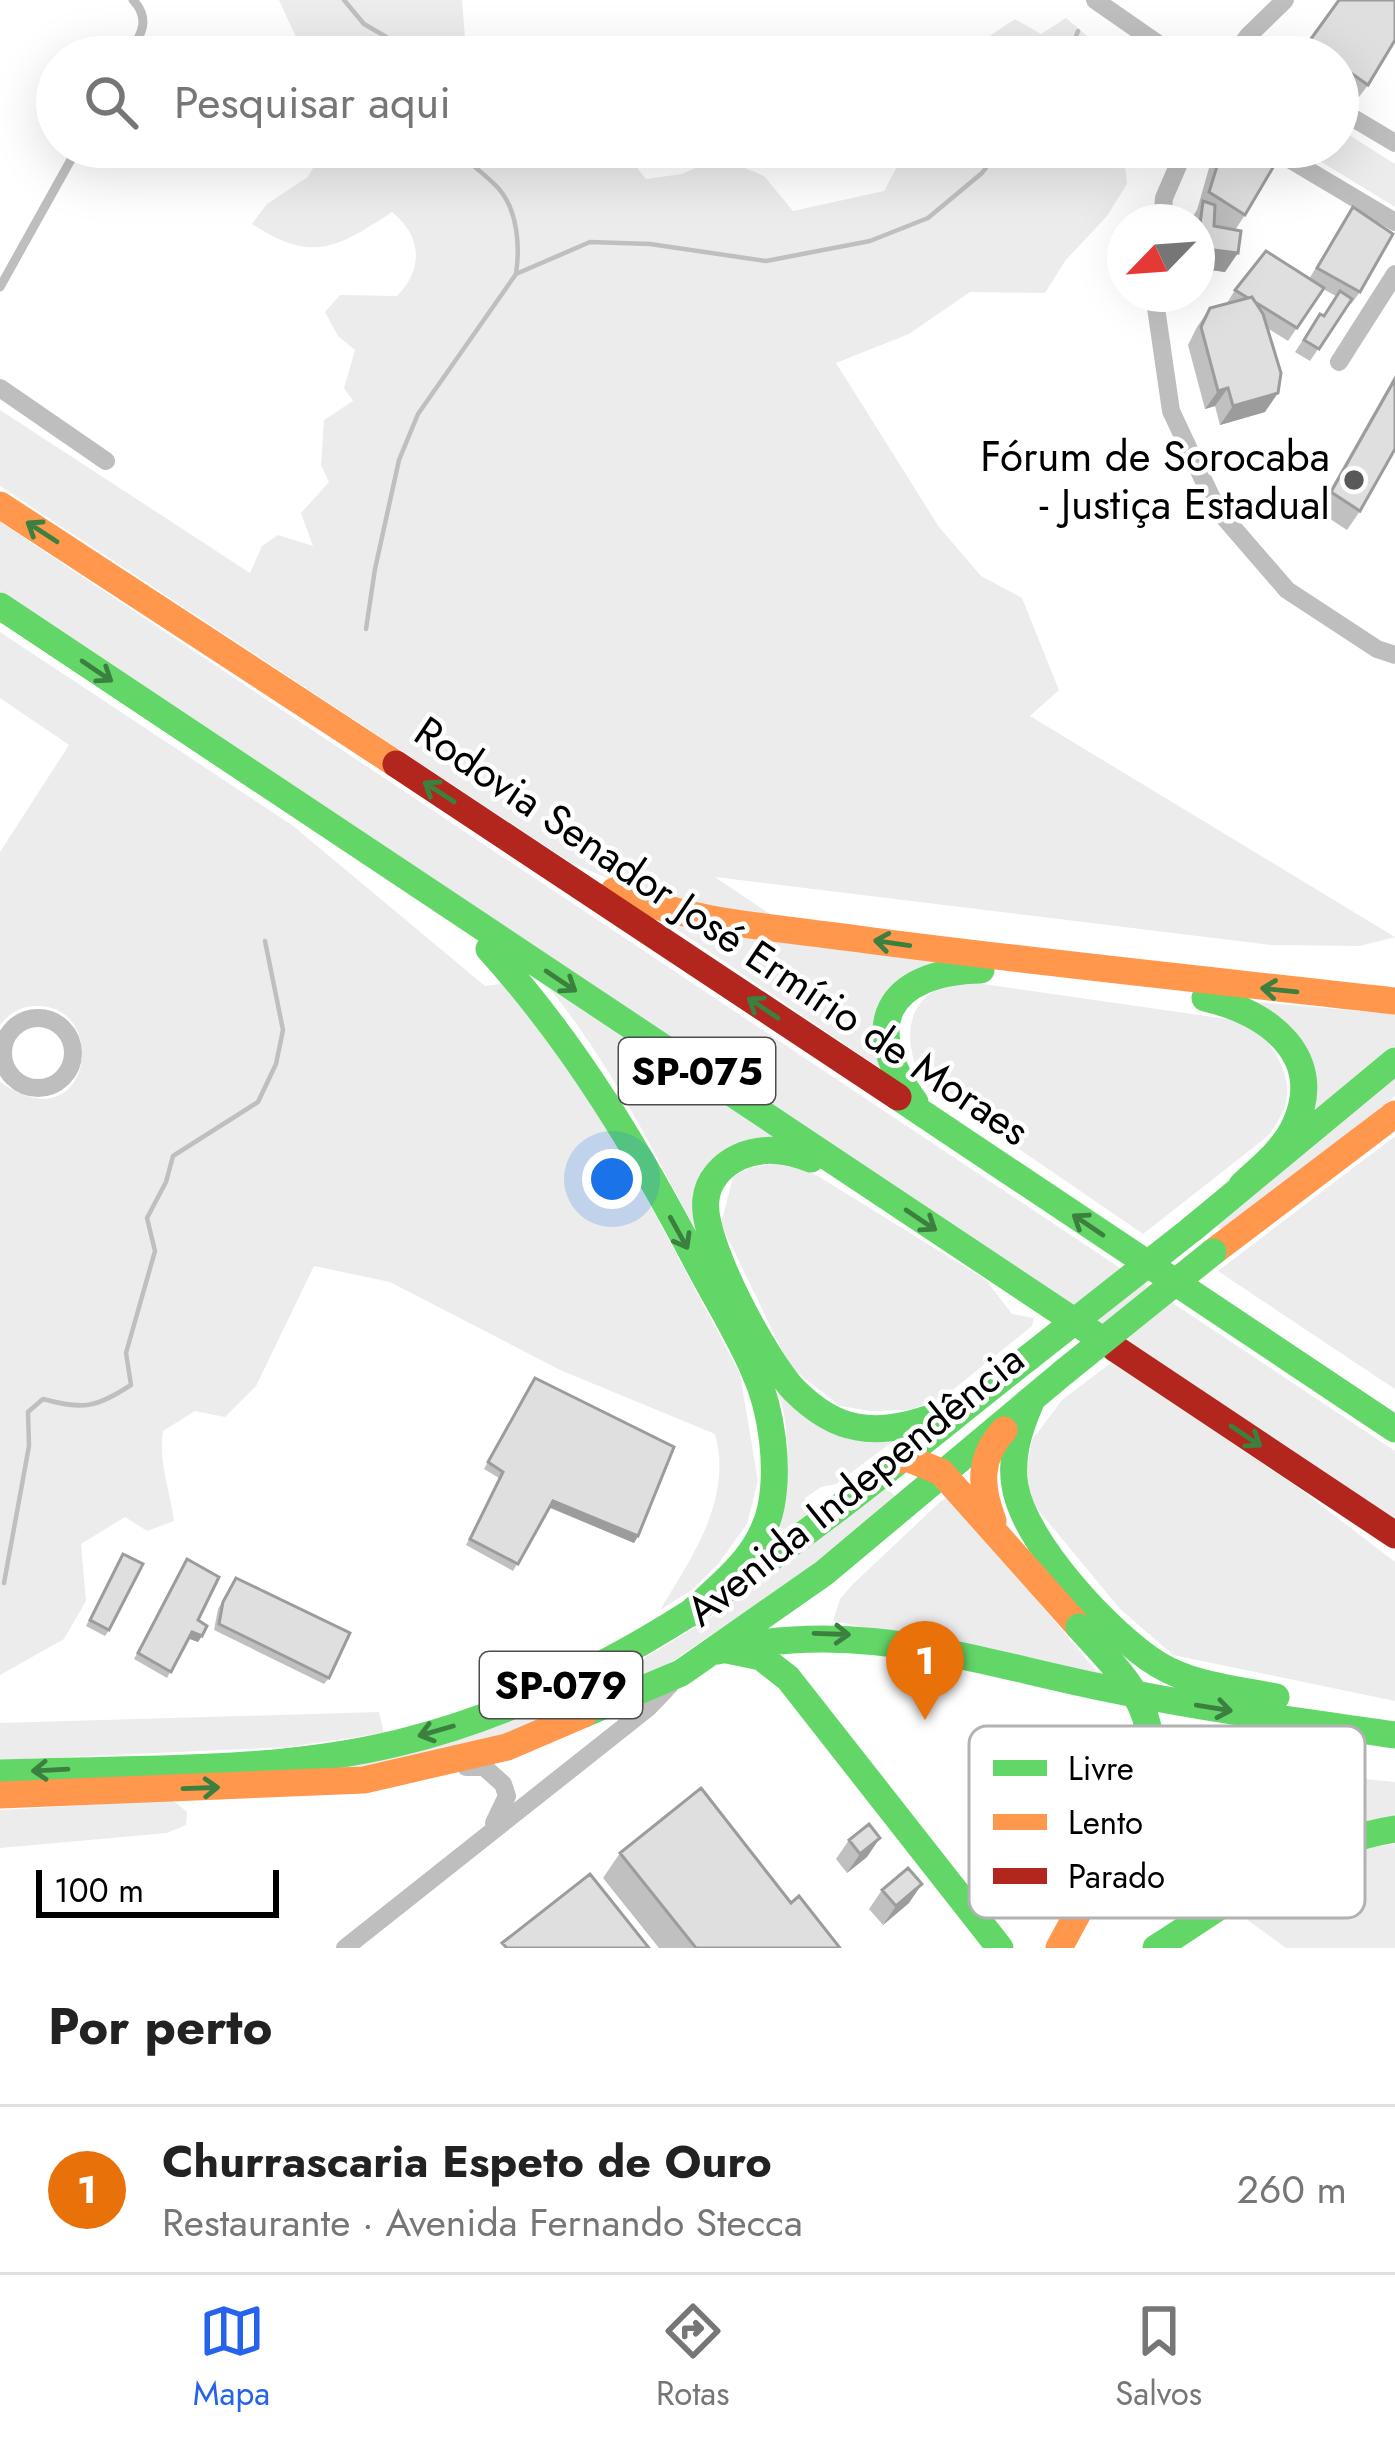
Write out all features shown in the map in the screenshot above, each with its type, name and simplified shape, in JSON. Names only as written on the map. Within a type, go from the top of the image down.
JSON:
[{"type":"main road","name":"Rodovia Senador José Ermírio de Moraes","points":[[0,505],[549,864],[1395,1429]]},
{"type":"main road","name":"SP-075","points":[[0,606],[1395,1535]]},
{"type":"main road","points":[[549,864],[645,904],[744,923],[980,955],[1395,1000]]},
{"type":"main road","points":[[441,901],[502,963],[570,1045],[606,1100],[756,1374],[770,1422],[769,1516],[754,1549],[689,1614]]},
{"type":"main road","points":[[927,1118],[898,1078],[885,1050],[884,1028],[899,998],[934,975],[976,969],[1217,999],[1271,1022],[1292,1045],[1302,1076],[1303,1105],[1293,1129],[1242,1185]]},
{"type":"main road","name":"SP-079","points":[[1242,1185],[1395,1061]]},
{"type":"main road","name":"SP-079","points":[[1061,1374],[1394,1114]]},
{"type":"main road","points":[[851,1174],[784,1148],[751,1150],[726,1163],[710,1184],[704,1209],[710,1240],[772,1358],[808,1403],[842,1423],[862,1427],[923,1421],[965,1406]]},
{"type":"main road","name":"Avenida Independência","points":[[0,1773],[270,1760],[383,1747],[467,1722],[580,1678],[773,1559],[1242,1185]]},
{"type":"main road","points":[[1004,1540],[986,1505],[983,1464],[995,1437],[1061,1374]]},
{"type":"main road","name":"Avenida Independência","points":[[0,1795],[364,1780],[507,1747],[681,1673],[717,1651],[824,1573],[1061,1374]]},
{"type":"main road","points":[[1030,1404],[1014,1456],[1017,1499],[1064,1571],[1137,1648],[1186,1677],[1395,1723]]},
{"type":"main road","points":[[900,1460],[941,1472],[1124,1677],[1152,1726]]},
{"type":"main road","points":[[717,1651],[756,1638],[859,1635],[1207,1708],[1332,1726]]},
{"type":"main road","points":[[717,1651],[751,1652],[771,1660],[969,1909]]},
{"type":"main road","points":[[1365,1731],[1395,1735]]},
{"type":"main road","points":[[1365,1831],[1395,1828]]},
{"type":"main road","points":[[976,1918],[1000,1948]]},
{"type":"main road","points":[[1059,1948],[1075,1918]]},
{"type":"main road","points":[[1168,1944],[1206,1918]]},
{"type":"street","points":[[1094,0],[1146,36]]},
{"type":"street","points":[[1256,36],[1285,0]]},
{"type":"street","points":[[1359,122],[1395,143]]},
{"type":"street","points":[[1164,204],[1177,168]]},
{"type":"street","points":[[1304,168],[1395,222]]},
{"type":"street","points":[[1339,362],[1395,274]]},
{"type":"street","points":[[1157,312],[1171,411],[1217,508],[1287,590],[1377,650],[1395,655]]},
{"type":"street","points":[[0,388],[106,460]]},
{"type":"street","points":[[345,1948],[648,1708],[681,1673]]},
{"type":"street","points":[[437,1766],[484,1767],[502,1784],[508,1796],[484,1837]]},
{"type":"lane","points":[[133,0],[142,11],[144,27],[139,36]]},
{"type":"lane","points":[[0,287],[66,168]]},
{"type":"shaded area","points":[[279,0],[462,0],[465,36],[295,36]]},
{"type":"shaded area","points":[[1066,18],[1087,36],[990,36],[1015,19],[1041,34]]},
{"type":"shaded area","points":[[1359,141],[1395,164],[1395,207],[1331,168],[1359,168]]},
{"type":"shaded area","points":[[313,168],[637,168],[646,179],[695,168],[745,168],[764,176],[793,211],[884,191],[896,168],[1125,168],[1127,184],[1114,204],[1107,204],[1107,216],[1065,261],[1045,293],[970,292],[909,334],[836,363],[939,527],[981,576],[1022,598],[1059,690],[1030,716],[1395,937],[1360,946],[1271,945],[715,877],[779,920],[632,889],[570,862],[0,486],[0,410],[250,573],[262,546],[278,535],[313,546],[301,513],[329,482],[321,465],[324,420],[353,401],[344,388],[355,350],[338,336],[325,312],[340,295],[397,296],[412,275],[416,253],[409,231],[392,212],[339,242],[307,247],[252,224],[267,204],[308,177]]},
{"type":"shaded area","points":[[0,522],[1395,1451],[1395,1519],[0,591]]},
{"type":"shaded area","points":[[0,632],[292,825],[485,986],[508,983],[596,1103],[740,1374],[758,1481],[747,1524],[692,1590],[660,1610],[696,1548],[714,1504],[719,1458],[715,1434],[560,1370],[390,1282],[314,1266],[256,1386],[225,1417],[195,1411],[163,1431],[163,1464],[174,1521],[147,1531],[125,1517],[81,1544],[86,1601],[64,1639],[0,1675],[0,1082],[30,1097],[54,1097],[71,1086],[80,1069],[82,1048],[76,1028],[62,1013],[40,1006],[17,1010],[0,1025],[0,852],[69,745],[0,698]]},
{"type":"shaded area","points":[[672,926],[970,960],[913,977],[884,1071]]},
{"type":"shaded area","points":[[955,980],[1255,1023],[1286,1078],[1279,1120],[1268,1136],[1143,1234],[921,1082],[911,1049],[912,1021],[925,998]]},
{"type":"shaded area","points":[[550,989],[773,1137],[723,1157],[708,1253],[616,1084]]},
{"type":"shaded area","points":[[1255,1002],[1395,1014],[1395,1054],[1313,1114]]},
{"type":"shaded area","points":[[1395,1076],[1395,1096],[1227,1234],[1212,1223]]},
{"type":"shaded area","points":[[1395,1136],[1395,1389],[1218,1271]]},
{"type":"shaded area","points":[[785,1162],[818,1176],[986,1280],[1012,1314],[1034,1318],[1032,1326],[944,1397],[909,1410],[840,1406],[790,1367],[721,1224],[733,1177],[749,1168]]},
{"type":"shaded area","points":[[1112,1362],[1300,1489],[1395,1562],[1395,1701],[1173,1655],[1120,1609],[1030,1500],[1027,1466],[1032,1440],[1062,1400]]},
{"type":"shaded area","points":[[775,1383],[904,1433],[836,1484],[805,1498],[809,1512],[788,1531],[779,1527],[788,1454]]},
{"type":"shaded area","points":[[884,1486],[897,1498],[792,1581],[650,1676],[493,1742],[384,1768],[216,1773],[550,1703],[638,1662],[718,1613]]},
{"type":"shaded area","points":[[948,1499],[1098,1673],[833,1621],[840,1599],[852,1585]]},
{"type":"shaded area","points":[[379,1712],[384,1733],[287,1747],[0,1760],[0,1723]]},
{"type":"shaded area","points":[[1365,1779],[1395,1782],[1395,1821],[1365,1828]]},
{"type":"shaded area","points":[[173,1800],[187,1812],[186,1825],[167,1833],[0,1848],[0,1810]]},
{"type":"shaded area","points":[[1395,1844],[1395,1948],[1286,1948],[1245,1918],[1365,1918],[1365,1848]]},
{"type":"building","points":[[1339,0],[1395,0],[1395,40],[1368,85],[1359,79],[1359,36],[1313,36]]},
{"type":"building","points":[[1216,168],[1273,168],[1245,215],[1209,192]]},
{"type":"building","points":[[1353,207],[1393,234],[1360,292],[1317,268]]},
{"type":"building","points":[[1215,226],[1241,231],[1238,253],[1215,250]]},
{"type":"building","points":[[1266,251],[1324,288],[1297,328],[1235,290]]},
{"type":"building","points":[[1340,291],[1352,299],[1319,349],[1304,340]]},
{"type":"building","points":[[1252,297],[1263,314],[1281,373],[1278,393],[1233,406],[1228,388],[1218,391],[1201,327],[1215,307]]},
{"type":"building","name":"Fórum de Sorocaba - Justiça Estadual","points":[[1395,379],[1395,449],[1360,511],[1331,492]]},
{"type":"building","points":[[535,1378],[674,1447],[638,1536],[553,1501],[518,1564],[470,1539],[503,1472],[488,1462]]},
{"type":"building","points":[[123,1554],[143,1564],[109,1630],[90,1620]]},
{"type":"building","points":[[187,1559],[219,1577],[198,1620],[207,1626],[202,1636],[192,1632],[171,1672],[138,1653]]},
{"type":"building","points":[[236,1578],[350,1633],[329,1678],[219,1624],[223,1602]]},
{"type":"building","points":[[701,1788],[791,1903],[799,1896],[840,1948],[696,1948],[620,1853]]},
{"type":"building","points":[[869,1824],[880,1838],[860,1854],[849,1840]]},
{"type":"building","points":[[908,1868],[922,1884],[896,1906],[882,1890]]},
{"type":"building","points":[[590,1874],[649,1948],[507,1948],[502,1943]]},
{"type":"waterway","points":[[344,0],[364,24],[385,36]]},
{"type":"waterway","points":[[1076,36],[1078,31]]},
{"type":"waterway","points":[[477,168],[499,189],[514,218],[516,274]]},
{"type":"waterway","points":[[366,629],[399,460],[418,414],[516,274],[590,242],[650,244],[766,261],[870,241],[928,218],[986,168]]},
{"type":"waterway","points":[[4,1583],[29,1446],[28,1412],[43,1399],[89,1405],[131,1385],[126,1353],[155,1251],[147,1218],[173,1156],[258,1102],[276,1064],[283,1030],[265,941]]},
{"type":"traffic: fast","points":[[0,606],[1116,1349]]},
{"type":"traffic: fast","points":[[489,949],[550,1023],[630,1142],[736,1333],[766,1404],[774,1474],[766,1524],[739,1567],[689,1614]]},
{"type":"traffic: fast","points":[[915,1102],[888,1050],[886,1027],[891,1008],[923,981],[981,970]]},
{"type":"traffic: fast","points":[[1205,998],[1251,1014],[1270,1027],[1298,1060],[1303,1081],[1302,1104],[1293,1129],[1242,1185]]},
{"type":"traffic: fast","points":[[1192,1229],[1395,1061]]},
{"type":"traffic: fast","points":[[898,1097],[1395,1429]]},
{"type":"traffic: fast","points":[[811,1159],[775,1150],[757,1151],[722,1169],[707,1192],[713,1242],[767,1353],[801,1396],[848,1425],[898,1427],[965,1406]]},
{"type":"traffic: fast","points":[[1028,1358],[1192,1229]]},
{"type":"traffic: fast","points":[[1064,1372],[1213,1252]]},
{"type":"traffic: fast","points":[[0,1773],[200,1768],[300,1760],[398,1743],[487,1716],[572,1679],[732,1585],[1028,1358]]},
{"type":"traffic: fast","points":[[584,1714],[681,1673],[824,1573],[1064,1372]]},
{"type":"traffic: fast","points":[[1030,1404],[1016,1444],[1015,1486],[1035,1534],[1072,1586],[1118,1633],[1159,1665],[1201,1682],[1276,1697]]},
{"type":"traffic: fast","points":[[1079,1627],[1127,1682],[1147,1726]]},
{"type":"traffic: fast","points":[[717,1651],[769,1642],[866,1641],[959,1655],[1177,1702],[1336,1726]]},
{"type":"traffic: fast","points":[[727,1650],[761,1657],[788,1678],[969,1909]]},
{"type":"traffic: fast","points":[[1365,1730],[1395,1735]]},
{"type":"traffic: fast","points":[[1365,1835],[1395,1829]]},
{"type":"traffic: fast","points":[[976,1918],[1000,1948]]},
{"type":"traffic: fast","points":[[1156,1948],[1202,1918]]},
{"type":"traffic: slow","points":[[0,505],[396,764]]},
{"type":"traffic: slow","points":[[614,891],[675,911],[770,928],[1395,1001]]},
{"type":"traffic: slow","points":[[1213,1252],[1395,1114]]},
{"type":"traffic: slow","points":[[993,1521],[984,1473],[989,1451],[1004,1430]]},
{"type":"traffic: slow","points":[[900,1460],[907,1458],[941,1472],[1079,1627]]},
{"type":"traffic: slow","points":[[0,1795],[364,1780],[507,1747],[584,1714]]},
{"type":"traffic: slow","points":[[1059,1948],[1075,1918]]},
{"type":"traffic: jam","points":[[396,764],[898,1097]]},
{"type":"traffic: jam","points":[[1116,1349],[1395,1535]]},
{"type":"place","name":"Fórum de Sorocaba - Justiça Estadual","points":[[1354,480]]},
{"type":"place","name":"Churrascaria Espeto de Ouro","points":[[925,1720]]}]
